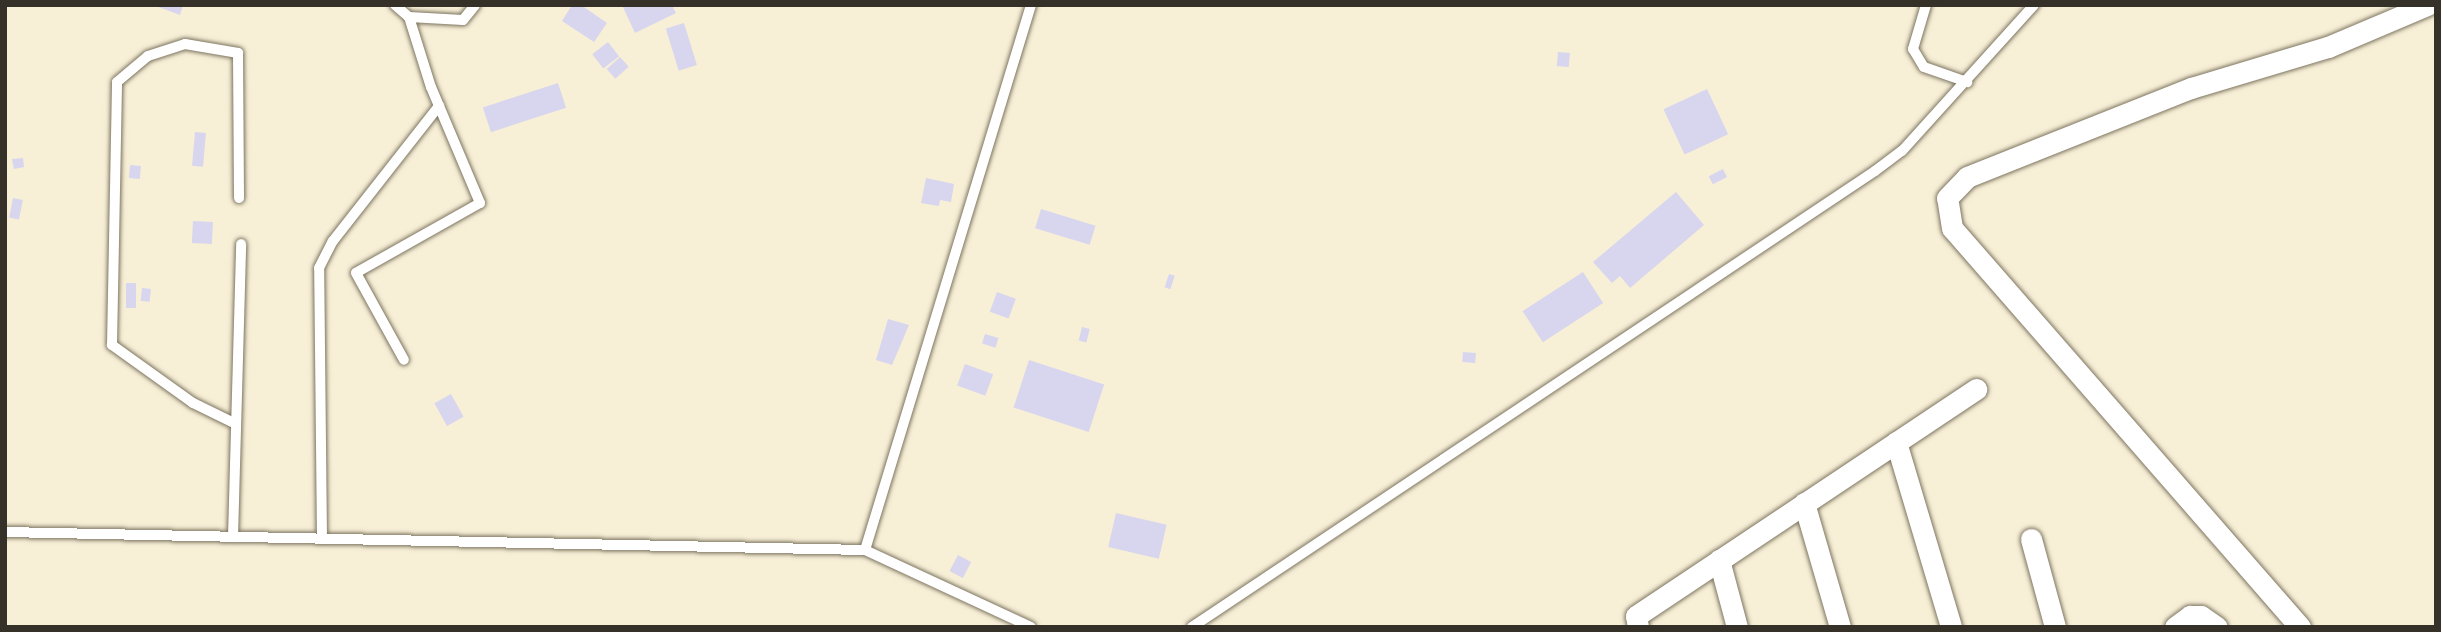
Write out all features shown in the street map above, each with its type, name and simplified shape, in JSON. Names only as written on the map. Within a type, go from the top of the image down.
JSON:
[{"type":"street","points":[[2300,627],[1952,228],[1947,198],[1957,183],[1979,172],[2191,88],[2328,47],[2427,5]]},
{"type":"street","points":[[1638,627],[1636,616],[1976,389]]},
{"type":"street","points":[[1896,442],[1951,627]]},
{"type":"street","points":[[1804,503],[1840,627]]},
{"type":"street","points":[[2031,539],[2055,627]]},
{"type":"street","points":[[1719,560],[1737,627]]},
{"type":"street","points":[[2175,627],[2190,616],[2201,616],[2217,627]]},
{"type":"lane","points":[[396,5],[409,16],[439,106],[480,203],[356,273],[404,360]]},
{"type":"lane","points":[[409,16],[463,20],[475,5]]},
{"type":"lane","points":[[865,550],[1031,5]]},
{"type":"lane","points":[[1926,5],[1913,49],[1924,67],[1967,82]]},
{"type":"lane","points":[[1192,627],[1875,171],[1902,151],[2035,5]]},
{"type":"lane","points":[[234,423],[193,403],[112,345],[117,82],[148,56],[186,44],[238,53],[240,198]]},
{"type":"lane","points":[[322,539],[319,268],[334,241],[439,106]]},
{"type":"lane","points":[[233,537],[234,423],[241,244]]},
{"type":"lane","points":[[5,532],[865,550],[1031,627]]},
{"type":"building","points":[[153,5],[183,5],[180,15]]},
{"type":"building","points":[[572,5],[581,5],[607,23],[594,42],[562,21]]},
{"type":"building","points":[[622,5],[672,5],[676,13],[635,33]]},
{"type":"building","points":[[684,23],[697,65],[679,71],[666,29]]},
{"type":"building","points":[[608,42],[619,56],[603,68],[592,54]]},
{"type":"building","points":[[1558,52],[1570,53],[1569,67],[1557,66]]},
{"type":"building","points":[[620,57],[629,67],[615,79],[607,69]]},
{"type":"building","points":[[558,83],[566,108],[491,132],[483,107]]},
{"type":"building","points":[[1707,89],[1728,134],[1685,155],[1663,109]]},
{"type":"building","points":[[195,132],[206,133],[203,167],[192,166]]},
{"type":"building","points":[[23,158],[24,167],[14,169],[12,159]]},
{"type":"building","points":[[130,165],[141,166],[140,179],[129,178]]},
{"type":"building","points":[[1723,169],[1727,177],[1713,184],[1709,176]]},
{"type":"building","points":[[926,178],[954,184],[951,202],[940,200],[939,206],[921,203]]},
{"type":"building","points":[[1676,192],[1704,225],[1630,288],[1620,276],[1612,283],[1593,262]]},
{"type":"building","points":[[13,198],[23,200],[19,220],[9,218]]},
{"type":"building","points":[[1041,209],[1096,226],[1090,245],[1035,228]]},
{"type":"building","points":[[193,221],[213,222],[212,244],[192,243]]},
{"type":"building","points":[[1583,272],[1603,303],[1543,342],[1523,311]]},
{"type":"building","points":[[1169,274],[1175,276],[1170,289],[1165,287]]},
{"type":"building","points":[[126,283],[136,283],[136,308],[126,308]]},
{"type":"building","points":[[142,288],[151,289],[150,302],[141,301]]},
{"type":"building","points":[[997,292],[1016,299],[1009,319],[990,312]]},
{"type":"building","points":[[888,319],[909,325],[892,365],[876,360]]},
{"type":"building","points":[[1082,327],[1090,329],[1086,343],[1079,341]]},
{"type":"building","points":[[985,334],[998,338],[995,348],[982,344]]},
{"type":"building","points":[[1463,352],[1476,353],[1475,363],[1462,362]]},
{"type":"building","points":[[1029,360],[1104,384],[1089,432],[1014,408]]},
{"type":"building","points":[[965,364],[993,374],[985,396],[957,386]]},
{"type":"building","points":[[451,394],[464,417],[447,426],[434,403]]},
{"type":"building","points":[[1116,513],[1167,525],[1159,559],[1108,547]]},
{"type":"building","points":[[958,555],[971,562],[963,578],[950,571]]}]
